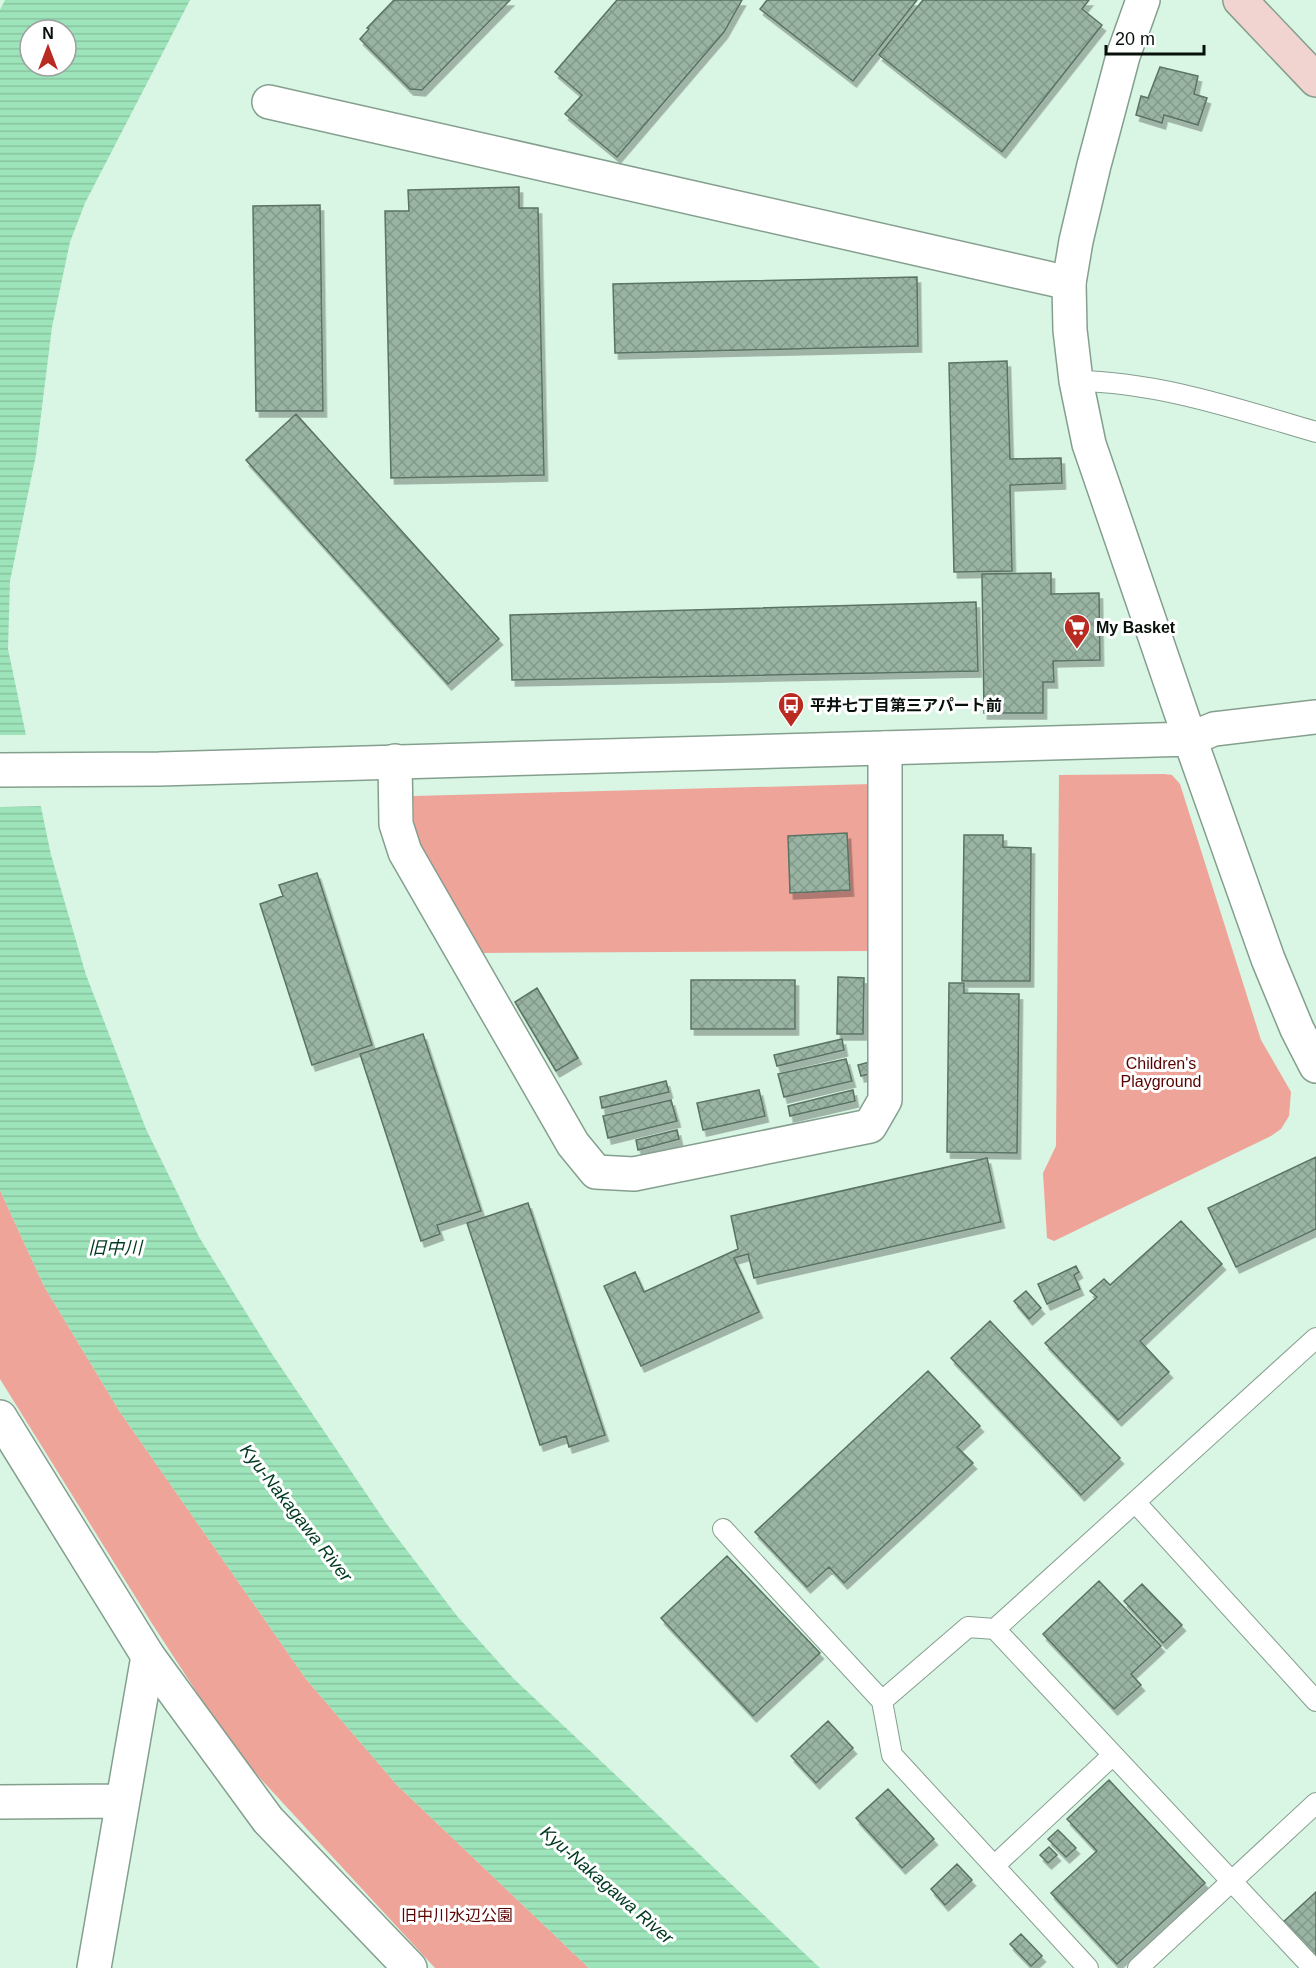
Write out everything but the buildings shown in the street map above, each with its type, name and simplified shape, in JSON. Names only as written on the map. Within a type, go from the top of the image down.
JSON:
[{"type":"main road","points":[[1240,0],[1316,80]]},
{"type":"street","points":[[1143,0],[1123,56],[1094,165],[1069,283],[1070,330],[1076,381],[1089,444],[1190,739],[1268,959],[1297,1029],[1316,1066]]},
{"type":"street","points":[[269,102],[1069,283]]},
{"type":"street","points":[[0,770],[137,769],[1190,739],[1214,729],[1316,717]]},
{"type":"street","points":[[395,761],[396,824],[405,852],[573,1144],[596,1172],[634,1174],[870,1126],[885,1100],[885,748]]},
{"type":"street","points":[[0,1417],[148,1656],[268,1820],[400,1965]]},
{"type":"street","points":[[94,1968],[148,1656]]},
{"type":"street","points":[[0,1802],[122,1801]]},
{"type":"lane","points":[[1076,381],[1108,381],[1194,396],[1316,432]]},
{"type":"lane","points":[[995,1629],[1316,1338]]},
{"type":"lane","points":[[1135,1502],[1316,1701]]},
{"type":"lane","points":[[723,1529],[882,1701],[892,1755],[1088,1968]]},
{"type":"lane","points":[[882,1701],[968,1626],[995,1629],[1313,1968]]},
{"type":"lane","points":[[994,1866],[1113,1755]]},
{"type":"lane","points":[[1138,1968],[1316,1803]]},
{"type":"green space","name":"Children's Playground","points":[[1164,774],[1172,775],[1180,784],[1261,1040],[1291,1092],[1289,1116],[1281,1129],[1271,1136],[1054,1241],[1047,1238],[1043,1173],[1056,1146],[1059,775]]},
{"type":"green space","points":[[872,784],[871,951],[480,953],[415,842],[413,796]]},
{"type":"green space","name":"旧中川水辺公園","points":[[0,1190],[44,1286],[120,1412],[306,1679],[397,1785],[589,1968],[435,1968],[235,1751],[151,1622],[0,1379]]},
{"type":"water","name":"旧中川","points":[[5,0],[190,0],[85,203],[70,242],[52,327],[36,455],[10,581],[8,649],[51,855],[86,975],[146,1129],[199,1237],[270,1351],[386,1523],[457,1616],[513,1678],[820,1968],[589,1968],[397,1785],[306,1679],[120,1412],[44,1286],[0,1190],[0,10]]},
{"type":"pier","points":[[0,735],[29,735],[44,806],[0,807]]},
{"type":"place","name":"My Basket","points":[[1077,650]]},
{"type":"place","name":"平井七丁目第三アパート前","points":[[791,728]]},
{"type":"water label","name":"Kyu-Nakagawa River","points":[[296,1513]]},
{"type":"water label","name":"Kyu-Nakagawa River","points":[[607,1885]]}]
